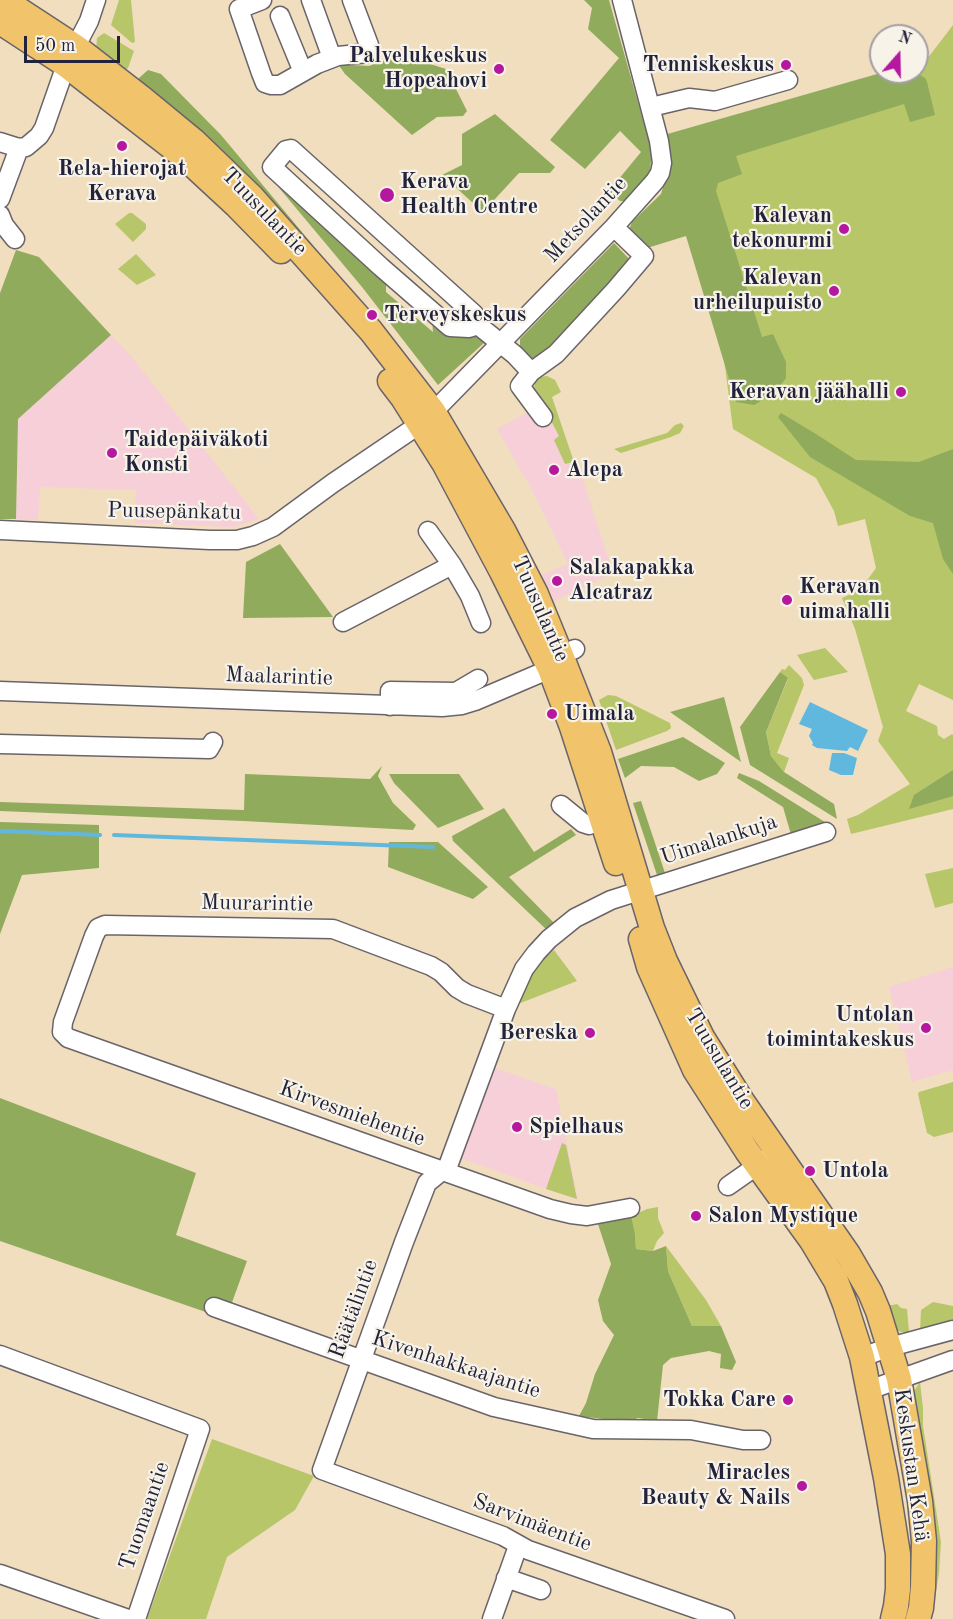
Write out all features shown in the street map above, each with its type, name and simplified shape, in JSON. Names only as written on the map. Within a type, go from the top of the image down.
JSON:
[{"type":"main road","name":"Tuusulantie","points":[[4,0],[71,56],[197,169],[237,206],[288,259],[403,398],[427,418],[503,530],[536,594],[599,752],[612,822],[628,852],[634,893],[650,967],[686,1051],[705,1086],[757,1165],[812,1241],[836,1281],[862,1357]]},
{"type":"main road","name":"Tuusulantie","points":[[0,22],[71,56]]},
{"type":"main road","name":"Tuusulantie","points":[[634,893],[702,1037],[742,1101],[860,1273],[878,1311],[890,1347]]},
{"type":"main road","name":"Keskustan Kehä","points":[[890,1347],[899,1379],[921,1501],[924,1541],[923,1587],[918,1619]]},
{"type":"main road","name":"Keskustan Kehä","points":[[862,1357],[898,1554],[897,1606],[893,1619]]},
{"type":"street","points":[[0,142],[19,148],[26,147],[39,136],[96,0]]},
{"type":"street","points":[[262,0],[239,9],[261,73],[265,82],[272,85],[280,85],[332,58],[368,53],[369,45],[352,0]]},
{"type":"street","points":[[311,0],[332,58]]},
{"type":"street","name":"Metsolantie","points":[[427,418],[614,227],[660,173],[662,164],[659,141],[622,0]]},
{"type":"street","points":[[280,16],[303,72]]},
{"type":"street","points":[[651,107],[689,98],[714,100],[788,80]]},
{"type":"street","points":[[0,199],[19,148]]},
{"type":"street","points":[[478,325],[470,328],[450,327],[381,267],[272,167],[286,150],[291,148],[396,243],[474,314],[478,325],[515,355],[531,372]]},
{"type":"street","points":[[0,215],[4,225],[15,239]]},
{"type":"street","points":[[543,417],[520,386],[531,372],[556,354],[644,256],[614,227]]},
{"type":"street","points":[[381,267],[396,243]]},
{"type":"street","name":"Puusepänkatu","points":[[0,530],[210,540],[237,540],[253,536],[273,526],[427,418]]},
{"type":"street","points":[[428,531],[470,596],[481,623]]},
{"type":"street","points":[[343,622],[452,565]]},
{"type":"street","name":"Maalarintie","points":[[0,692],[442,707],[462,705],[562,658]]},
{"type":"street","points":[[390,706],[390,691],[456,692],[478,679]]},
{"type":"street","points":[[0,744],[34,739],[209,749],[213,742]]},
{"type":"street","points":[[561,805],[583,823],[589,825],[612,822]]},
{"type":"street","name":"Uimalankuja","points":[[506,1009],[524,969],[549,939],[575,918],[611,900],[826,832]]},
{"type":"street","name":"Muurarintie","points":[[62,1032],[63,1022],[94,936],[99,928],[105,926],[333,928],[431,966],[467,994],[506,1009]]},
{"type":"street","name":"Räätälintie","points":[[322,1470],[427,1183],[448,1166],[506,1009]]},
{"type":"street","name":"Kirvesmiehentie","points":[[62,1032],[68,1038],[550,1209],[587,1216],[630,1208]]},
{"type":"street","points":[[728,1186],[777,1152]]},
{"type":"street","name":"Kivenhakkaajantie","points":[[214,1307],[494,1407],[593,1430],[691,1430],[743,1440],[760,1440]]},
{"type":"street","points":[[862,1357],[953,1330]]},
{"type":"street","name":"Tuomaantie","points":[[0,1355],[200,1429],[136,1619]]},
{"type":"street","points":[[869,1390],[953,1360]]},
{"type":"street","name":"Sarvimäentie","points":[[322,1470],[503,1536],[519,1546],[725,1619]]},
{"type":"street","points":[[492,1619],[519,1546]]},
{"type":"street","points":[[0,1574],[128,1619]]},
{"type":"street","points":[[506,1578],[541,1590]]},
{"type":"shaded area","name":"Taidepäiväkoti Konsti","points":[[111,335],[130,355],[259,519],[233,527],[135,523],[136,490],[40,487],[38,520],[16,519],[18,419]]},
{"type":"shaded area","points":[[543,404],[559,436],[564,464],[569,463],[582,477],[613,573],[554,601],[542,575],[568,564],[532,490],[497,429]]},
{"type":"shaded area","name":"Untolan toimintakeskus","points":[[953,967],[953,1070],[912,1082],[889,987]]},
{"type":"shaded area","name":"Spielhaus","points":[[495,1068],[556,1089],[578,1200],[460,1158],[478,1106]]},
{"type":"green space","points":[[119,0],[131,0],[135,42],[132,43],[111,25]]},
{"type":"green space","points":[[584,0],[609,0],[652,152],[650,171],[646,181],[625,201],[620,201],[609,191],[641,152],[620,131],[585,169],[550,140],[619,58],[588,29],[592,8]]},
{"type":"green space","name":"Kalevan urheilupuisto","points":[[953,25],[953,700],[919,684],[906,711],[937,726],[938,735],[944,739],[953,735],[953,809],[851,834],[847,819],[858,815],[910,784],[878,741],[883,727],[855,629],[842,598],[860,590],[876,568],[865,519],[838,526],[834,511],[816,478],[733,429],[698,156],[908,84],[929,84],[929,56]]},
{"type":"green space","points":[[104,33],[134,51],[128,68],[119,75],[96,51],[97,38]]},
{"type":"green space","points":[[414,50],[427,63],[446,69],[467,111],[463,116],[437,117],[412,135],[345,74],[338,64],[369,66]]},
{"type":"green space","points":[[148,70],[161,74],[221,135],[357,298],[137,86],[139,78]]},
{"type":"green space","points":[[869,76],[869,84],[927,84],[935,115],[910,122],[904,104],[736,156],[742,174],[718,183],[716,191],[762,337],[773,334],[786,362],[786,378],[775,393],[754,405],[736,402],[686,236],[644,249],[628,232],[632,222],[661,194],[668,170],[664,135]]},
{"type":"green space","points":[[495,114],[555,167],[550,173],[519,173],[483,212],[442,175],[462,165],[462,134]]},
{"type":"green space","points":[[270,177],[386,279],[386,292],[433,332],[432,319],[480,336],[485,342],[438,385],[362,287]]},
{"type":"green space","points":[[129,213],[146,224],[146,229],[133,242],[115,224]]},
{"type":"green space","points":[[614,243],[632,262],[535,365],[520,346],[520,339]]},
{"type":"green space","points":[[16,250],[39,257],[111,335],[18,419],[16,519],[0,519],[0,293]]},
{"type":"green space","points":[[136,254],[156,275],[137,285],[118,269]]},
{"type":"green space","points":[[547,376],[555,380],[561,392],[552,397],[574,462],[565,464],[554,440],[559,436],[534,388],[539,377]]},
{"type":"green space","points":[[781,413],[856,460],[919,462],[953,449],[953,574],[943,559],[933,523],[910,516],[810,457],[778,417]]},
{"type":"green space","points":[[681,423],[684,426],[680,433],[671,437],[621,453],[614,449],[667,433],[675,425]]},
{"type":"green space","points":[[280,544],[333,617],[243,618],[246,562]]},
{"type":"green space","points":[[825,648],[848,672],[814,680],[797,655]]},
{"type":"green space","points":[[789,665],[802,678],[804,685],[777,753],[789,758],[784,772],[771,756],[766,732],[788,679],[780,672]]},
{"type":"green space","points":[[780,672],[788,678],[766,732],[771,756],[784,772],[834,804],[837,819],[750,765],[740,727]]},
{"type":"green space","points":[[608,695],[616,696],[670,723],[671,728],[616,750],[599,700]]},
{"type":"green space","points":[[724,697],[741,762],[670,712]]},
{"type":"green space","points":[[683,737],[725,763],[717,774],[699,781],[674,767],[641,766],[625,778],[618,759]]},
{"type":"green space","points":[[382,766],[378,776],[393,803],[416,825],[413,830],[0,811],[0,802],[244,810],[245,774],[370,779]]},
{"type":"green space","points":[[953,770],[953,796],[909,809],[914,795]]},
{"type":"green space","points":[[739,773],[759,781],[833,827],[792,838],[783,807],[737,778]]},
{"type":"green space","points":[[389,774],[459,774],[484,809],[438,828],[394,783]]},
{"type":"green space","points":[[641,801],[667,879],[659,881],[633,803]]},
{"type":"green space","points":[[504,808],[534,852],[571,829],[576,835],[509,877],[557,926],[549,932],[453,841],[452,836]]},
{"type":"green space","points":[[0,822],[99,825],[99,868],[22,875],[0,934]]},
{"type":"green space","points":[[389,842],[438,842],[488,887],[473,899],[388,867]]},
{"type":"green space","points":[[953,868],[953,903],[935,908],[925,874]]},
{"type":"green space","points":[[554,950],[577,981],[518,1004],[533,973]]},
{"type":"green space","points":[[953,1082],[953,1132],[934,1137],[927,1133],[918,1094]]},
{"type":"green space","points":[[0,1098],[196,1173],[176,1235],[247,1261],[226,1319],[0,1241]]},
{"type":"green space","points":[[562,1143],[566,1145],[577,1199],[546,1189]]},
{"type":"green space","points":[[658,1207],[658,1218],[664,1233],[657,1241],[653,1251],[636,1249],[635,1234],[628,1220],[631,1216],[647,1209]]},
{"type":"green space","points":[[631,1216],[636,1249],[653,1251],[666,1246],[668,1271],[692,1326],[721,1326],[736,1362],[732,1370],[720,1368],[721,1354],[709,1351],[671,1358],[663,1365],[657,1421],[638,1418],[628,1422],[579,1416],[586,1403],[595,1374],[614,1335],[603,1321],[598,1300],[611,1264],[597,1221]]},
{"type":"green space","points":[[666,1246],[706,1300],[721,1326],[692,1326],[668,1271]]},
{"type":"green space","points":[[933,1302],[953,1306],[953,1323],[920,1331],[921,1310]]},
{"type":"green space","points":[[897,1304],[907,1309],[909,1332],[901,1332],[891,1327],[882,1307]]},
{"type":"green space","points":[[920,1382],[923,1426],[941,1542],[934,1603],[912,1394]]},
{"type":"green space","points":[[212,1439],[314,1476],[295,1510],[227,1557],[206,1619],[147,1619]]},
{"type":"water","points":[[810,702],[868,730],[858,751],[850,747],[847,751],[817,748],[812,745],[809,736],[812,729],[799,724]]},
{"type":"water","points":[[832,753],[844,753],[857,758],[853,775],[841,775],[829,770]]},
{"type":"waterway","points":[[0,831],[100,835]]},
{"type":"waterway","points":[[114,835],[433,847]]},
{"type":"place","name":"Tenniskeskus","points":[[786,65]]},
{"type":"place","name":"Palvelukeskus Hopeahovi","points":[[499,69]]},
{"type":"place","name":"Rela-hierojat Kerava","points":[[122,146]]},
{"type":"place","name":"Kerava Health Centre","points":[[387,195]]},
{"type":"place","name":"Kalevan tekonurmi","points":[[844,229]]},
{"type":"place","name":"Kalevan urheilupuisto","points":[[834,291]]},
{"type":"place","name":"Terveyskeskus","points":[[372,315]]},
{"type":"place","name":"Keravan jäähalli","points":[[901,392]]},
{"type":"place","name":"Taidepäiväkoti Konsti","points":[[112,453]]},
{"type":"place","name":"Alepa","points":[[554,470]]},
{"type":"place","name":"Salakapakka Alcatraz","points":[[557,581]]},
{"type":"place","name":"Keravan uimahalli","points":[[787,600]]},
{"type":"place","name":"Uimala","points":[[552,714]]},
{"type":"place","name":"Untolan toimintakeskus","points":[[926,1028]]},
{"type":"place","name":"Bereska","points":[[590,1033]]},
{"type":"place","name":"Spielhaus","points":[[517,1127]]},
{"type":"place","name":"Untola","points":[[810,1171]]},
{"type":"place","name":"Salon Mystique","points":[[696,1216]]},
{"type":"place","name":"Tokka Care","points":[[788,1400]]},
{"type":"place","name":"Miracles Beauty & Nails","points":[[802,1486]]}]
